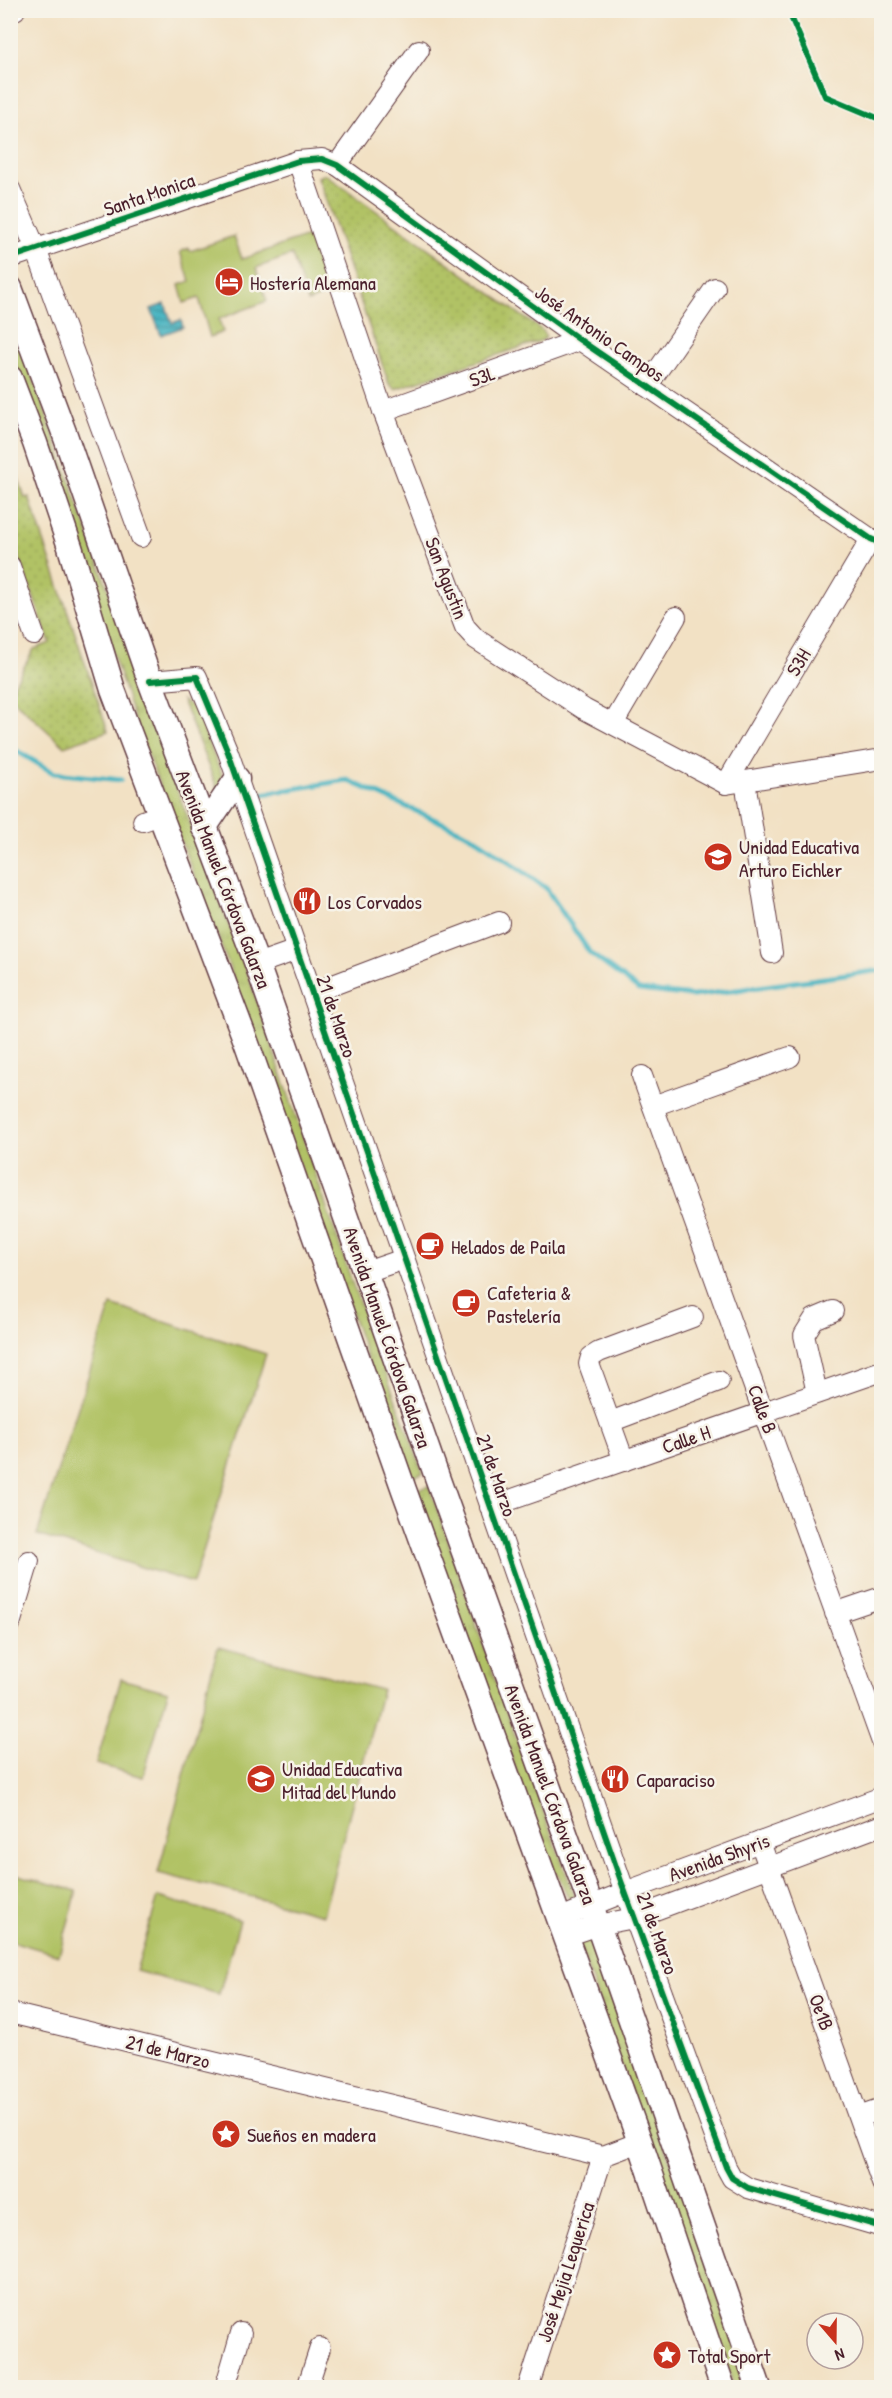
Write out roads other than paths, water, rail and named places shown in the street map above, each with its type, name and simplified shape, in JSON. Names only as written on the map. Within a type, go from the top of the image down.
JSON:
[{"type":"main road","name":"Avenida Manuel Córdova Galarza","points":[[10,288],[65,435],[150,681],[257,964],[437,1477],[595,1916],[759,2388]]},
{"type":"main road","name":"Avenida Manuel Córdova Galarza","points":[[10,378],[36,443],[70,546],[151,818],[243,1033],[404,1490],[640,2142],[723,2388]]},
{"type":"main road","points":[[204,828],[237,779]]},
{"type":"main road","points":[[404,1490],[437,1477]]},
{"type":"street","points":[[10,12],[15,10]]},
{"type":"street","points":[[337,165],[419,50]]},
{"type":"street","name":"José Antonio Campos","points":[[298,161],[322,159],[337,165],[580,340],[876,542]]},
{"type":"street","name":"Santa Monica","points":[[10,258],[298,161]]},
{"type":"street","name":"San Agustin","points":[[298,161],[383,411],[465,627],[476,639],[584,709],[735,783]]},
{"type":"street","points":[[10,189],[36,249],[141,537]]},
{"type":"street","points":[[647,386],[715,288]]},
{"type":"street","name":"S3L","points":[[383,411],[580,340]]},
{"type":"street","name":"S3H","points":[[735,783],[876,542]]},
{"type":"street","points":[[10,566],[34,635]]},
{"type":"street","points":[[613,724],[676,617]]},
{"type":"street","name":"21 de Marzo","points":[[150,681],[197,677],[237,779],[634,1918],[726,2167],[732,2178],[748,2188],[882,2227]]},
{"type":"street","points":[[772,952],[735,783],[882,759]]},
{"type":"street","points":[[312,993],[499,922]]},
{"type":"street","points":[[257,964],[297,950]]},
{"type":"street","points":[[653,1106],[790,1057]]},
{"type":"street","name":"Calle B","points":[[642,1076],[882,1742]]},
{"type":"street","points":[[366,1272],[404,1259]]},
{"type":"street","points":[[817,1393],[804,1335],[814,1319],[833,1311]]},
{"type":"street","points":[[624,1461],[589,1364],[591,1357],[693,1317]]},
{"type":"street","name":"Calle H","points":[[490,1507],[882,1371]]},
{"type":"street","points":[[610,1422],[719,1381]]},
{"type":"street","points":[[10,1624],[29,1561]]},
{"type":"street","points":[[835,1613],[882,1597]]},
{"type":"street","name":"Avenida Shyris","points":[[562,1928],[595,1916],[625,1892],[882,1797]]},
{"type":"street","name":"Avenida Shyris","points":[[595,1916],[634,1918],[882,1825]]},
{"type":"street","name":"Oe1B","points":[[760,1842],[882,2183]]},
{"type":"street","name":"21 de Marzo","points":[[10,2013],[603,2156]]},
{"type":"street","points":[[859,2117],[882,2109]]},
{"type":"street","points":[[603,2156],[640,2142]]},
{"type":"street","name":"José Mejia Lequerica","points":[[528,2388],[603,2156]]},
{"type":"street","points":[[225,2388],[241,2333]]},
{"type":"street","points":[[307,2388],[320,2348]]},
{"type":"water","points":[[165,304],[172,323],[181,320],[183,327],[161,335],[151,309]]},
{"type":"waterway","points":[[10,747],[54,773],[121,780]]},
{"type":"waterway","points":[[262,794],[347,780],[474,837],[546,888],[590,953],[639,990],[693,996],[882,970]]},
{"type":"place","name":"Hostería Alemana","points":[[229,282]]},
{"type":"place","name":"Unidad Educativa Arturo Eichler","points":[[718,857]]},
{"type":"place","name":"Los Corvados","points":[[307,901]]},
{"type":"place","name":"Helados de Paila","points":[[430,1246]]},
{"type":"place","name":"Cafeteria & Pastelería","points":[[466,1303]]},
{"type":"place","name":"Unidad Educativa Mitad del Mundo","points":[[261,1779]]},
{"type":"place","name":"Caparaciso","points":[[615,1779]]},
{"type":"place","name":"Sueños en madera","points":[[226,2134]]},
{"type":"place","name":"Total Sport","points":[[667,2355]]}]
